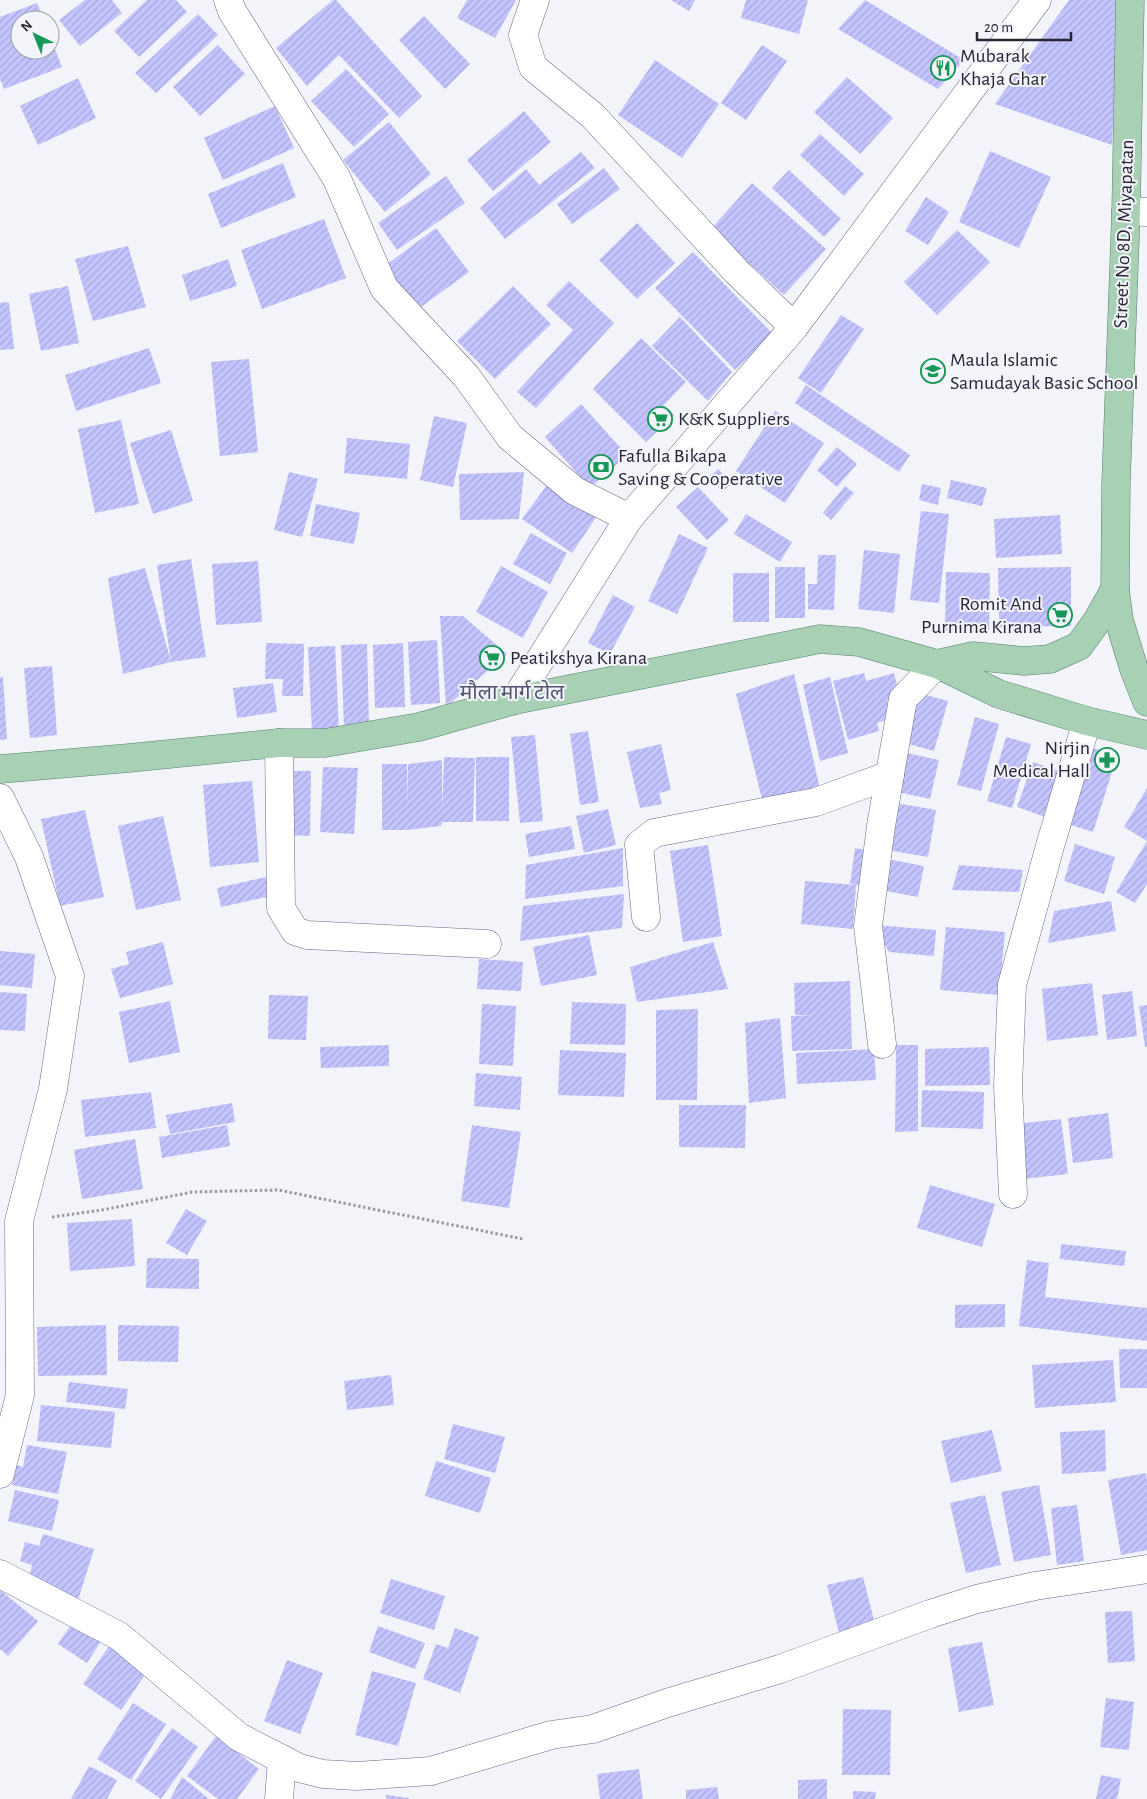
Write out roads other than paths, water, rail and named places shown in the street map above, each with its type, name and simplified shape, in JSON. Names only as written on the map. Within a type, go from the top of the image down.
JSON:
[{"type":"main road","name":"Street No 8D, Miyapatan","points":[[1130,0],[1136,212],[1117,473],[1115,589],[1119,620],[1134,669],[1147,702]]},
{"type":"main road","points":[[937,664],[973,656],[1024,661],[1050,659],[1079,646],[1097,621],[1115,589]]},
{"type":"main road","points":[[0,769],[279,743],[325,743],[419,726],[515,700],[820,639],[859,642],[937,664],[999,694],[1087,721],[1147,735]]},
{"type":"street","points":[[228,0],[232,11],[337,179],[384,288],[466,376],[510,437],[575,491],[629,518]]},
{"type":"street","points":[[535,0],[523,35],[533,67],[593,116],[737,272],[794,326]]},
{"type":"street","points":[[515,700],[629,518],[794,326],[1037,0]]},
{"type":"street","points":[[882,1044],[868,926],[881,826],[903,698],[937,664]]},
{"type":"street","points":[[1013,1194],[1008,1086],[1012,985],[1087,721]]},
{"type":"street","points":[[279,743],[281,908],[295,931],[307,935],[487,944]]},
{"type":"street","points":[[646,917],[639,845],[654,833],[816,802],[890,775]]},
{"type":"street","points":[[0,798],[29,857],[70,976],[53,1089],[19,1222],[20,1395],[0,1474]]},
{"type":"street","points":[[0,1574],[119,1636],[239,1736],[299,1768],[322,1774],[357,1776],[431,1772],[551,1735],[593,1730],[667,1703],[780,1669],[930,1614],[978,1599],[1035,1586],[1147,1569]]},
{"type":"street","points":[[279,1799],[282,1759]]},
{"type":"place","name":"Mubarak Khaja Ghar","points":[[943,68]]},
{"type":"place","name":"Maula Islamic Samudayak Basic School","points":[[933,371]]},
{"type":"place","name":"K&K Suppliers","points":[[660,419]]},
{"type":"place","name":"Fafulla Bikapa Saving & Cooperative","points":[[601,467]]},
{"type":"place","name":"Romit And Purnima Kirana","points":[[1060,615]]},
{"type":"place","name":"Peatikshya Kirana","points":[[492,658]]},
{"type":"place","name":"Nirjin Medical Hall","points":[[1107,760]]},
{"type":"district","name":"मौला मार्ग टोल","points":[[512,692]]}]
